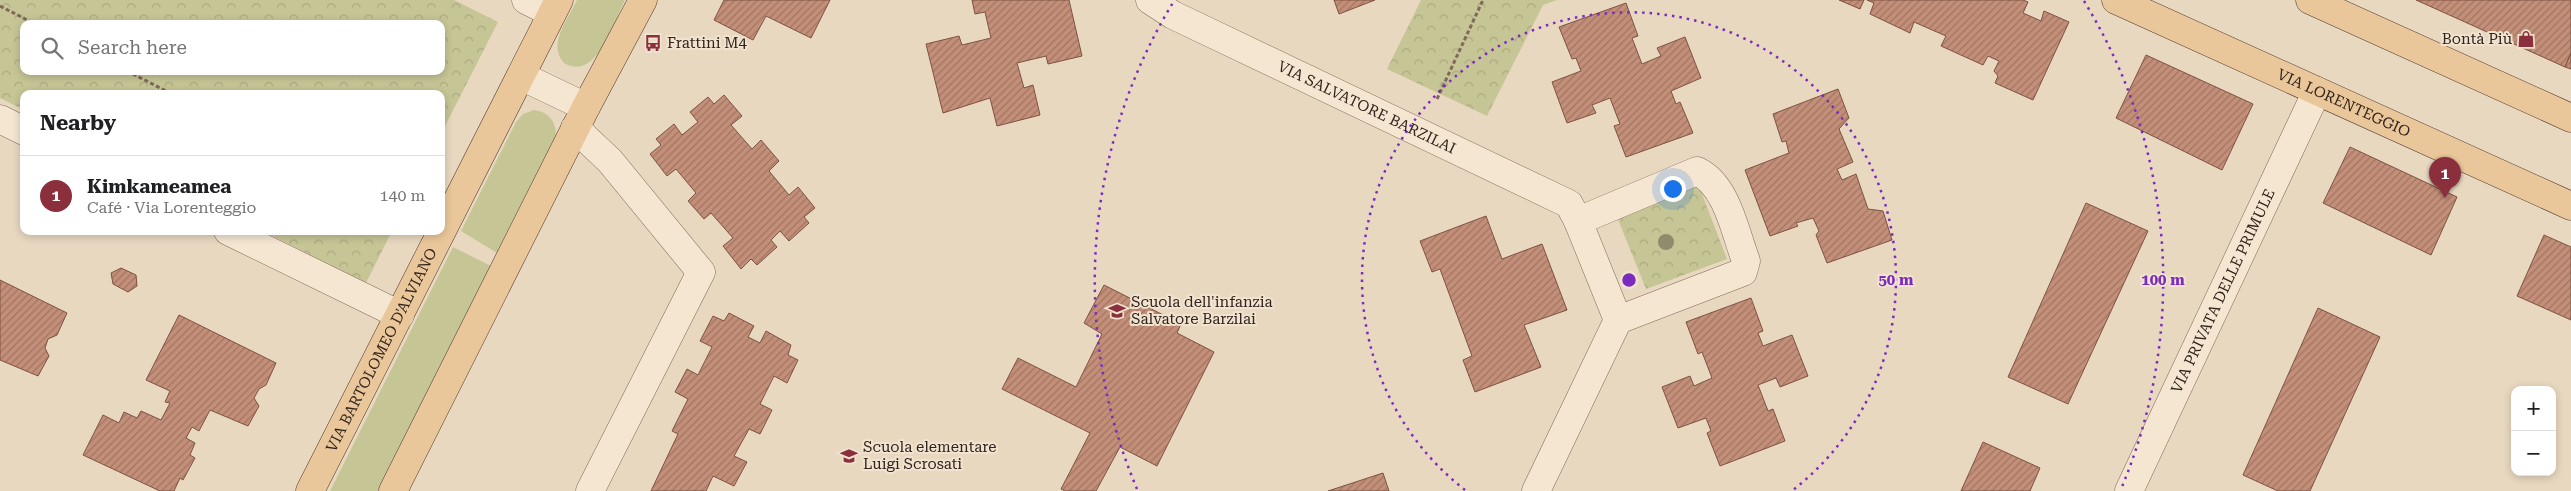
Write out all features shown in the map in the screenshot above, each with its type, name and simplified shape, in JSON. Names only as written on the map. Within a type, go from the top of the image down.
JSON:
[{"type":"main road","points":[[393,491],[581,118],[643,0]]},
{"type":"main road","name":"VIA LORENTEGGIO","points":[[2116,0],[2571,206]]},
{"type":"main road","points":[[2318,2],[2571,118]]},
{"type":"main road","name":"VIA BARTOLOMEO D'ALVIANO","points":[[445,226],[556,7]]},
{"type":"main road","name":"VIA BARTOLOMEO D'ALVIANO","points":[[310,491],[441,235]]},
{"type":"street","points":[[526,0],[556,7]]},
{"type":"street","name":"VIA SALVATORE BARZILAI","points":[[1150,0],[1173,15],[1569,204],[1578,221],[1618,320]]},
{"type":"street","points":[[521,76],[581,118],[610,161],[701,272],[590,491]]},
{"type":"street","name":"VIA PRIVATA DELLE PRIMULE","points":[[2129,491],[2316,91]]},
{"type":"street","points":[[0,119],[20,129]]},
{"type":"street","points":[[1536,491],[1618,320],[1744,272],[1746,261],[1726,206],[1712,182],[1706,175],[1697,171],[1578,221]]},
{"type":"street","points":[[236,235],[400,315]]},
{"type":"path","points":[[1437,99],[1484,0]]},
{"type":"path","points":[[0,6],[27,20]]},
{"type":"path","points":[[136,75],[164,90]]},
{"type":"green space","points":[[0,0],[454,0],[498,22],[445,126],[445,90],[20,90],[20,108],[0,98]]},
{"type":"green space","points":[[577,0],[625,0],[609,35],[595,57],[586,64],[576,67],[564,63],[559,56],[558,40],[564,23]]},
{"type":"green space","points":[[1421,0],[1557,0],[1543,5],[1487,116],[1387,69]]},
{"type":"green space","points":[[534,110],[544,113],[551,118],[555,126],[556,136],[497,253],[461,231],[516,122],[523,114]]},
{"type":"green space","points":[[1697,181],[1727,259],[1646,289],[1615,212]]},
{"type":"green space","points":[[271,235],[390,235],[366,283]]},
{"type":"green space","points":[[453,247],[491,266],[378,491],[330,491]]},
{"type":"building","points":[[724,0],[830,0],[811,38],[766,16],[753,40],[714,20]]},
{"type":"building","points":[[972,0],[1069,0],[1082,56],[1048,64],[1046,56],[1017,63],[1024,88],[1033,85],[1040,115],[997,126],[990,98],[943,113],[926,44],[959,36],[962,45],[991,38],[985,12],[975,14]]},
{"type":"building","points":[[1334,0],[1375,0],[1339,14]]},
{"type":"building","points":[[1839,0],[1864,0],[1860,9]]},
{"type":"building","points":[[1867,0],[2023,0],[2028,2],[2023,13],[2041,21],[2044,11],[2069,22],[2033,100],[1995,83],[1998,76],[1994,71],[1999,61],[1988,56],[1983,65],[1941,46],[1946,36],[1914,22],[1910,33],[1870,14],[1874,3]]},
{"type":"building","points":[[2416,0],[2571,0],[2571,53],[2565,67]]},
{"type":"building","points":[[1626,3],[1638,36],[1632,38],[1642,64],[1661,56],[1657,48],[1685,37],[1701,78],[1671,91],[1676,104],[1680,102],[1693,133],[1626,157],[1614,126],[1620,124],[1610,98],[1592,105],[1596,113],[1567,123],[1552,82],[1581,71],[1576,58],[1572,59],[1559,27]]},
{"type":"building","points":[[2571,53],[2571,69],[2565,67]]},
{"type":"building","points":[[2146,55],[2253,104],[2222,170],[2116,118]]},
{"type":"building","points":[[1838,89],[1849,118],[1839,129],[1853,162],[1837,169],[1842,180],[1856,174],[1868,209],[1883,211],[1892,240],[1827,263],[1816,235],[1819,231],[1813,218],[1796,223],[1798,226],[1770,236],[1745,170],[1789,153],[1786,141],[1782,142],[1773,114]]},
{"type":"building","points":[[724,95],[742,116],[731,125],[752,149],[761,140],[779,161],[769,171],[789,195],[798,187],[815,208],[804,217],[809,223],[789,241],[780,231],[771,240],[777,247],[757,265],[751,259],[741,269],[723,246],[733,238],[711,213],[704,219],[688,201],[696,193],[676,169],[667,176],[650,154],[661,145],[656,139],[674,124],[682,135],[698,122],[690,112],[708,97],[714,104]]},
{"type":"building","points":[[2350,147],[2457,197],[2431,255],[2323,203]]},
{"type":"building","points":[[2086,203],[2148,231],[2068,404],[2008,377]]},
{"type":"building","points":[[1486,216],[1502,259],[1542,244],[1567,310],[1524,325],[1541,367],[1475,392],[1463,360],[1472,356],[1440,269],[1432,272],[1420,241]]},
{"type":"building","points":[[2544,235],[2571,247],[2571,320],[2517,296]]},
{"type":"building","points":[[121,268],[136,275],[137,286],[128,292],[113,284],[111,273]]},
{"type":"building","points":[[0,280],[67,313],[57,335],[48,339],[45,348],[49,356],[38,376],[0,360]]},
{"type":"building","points":[[1104,285],[1181,324],[1177,333],[1214,352],[1157,466],[1120,447],[1096,491],[1065,491],[1061,489],[1090,433],[1002,389],[1018,358],[1076,387],[1102,334],[1084,323]]},
{"type":"building","points":[[1751,298],[1763,331],[1758,333],[1763,346],[1792,335],[1808,376],[1780,387],[1776,378],[1758,385],[1768,411],[1773,409],[1785,441],[1720,466],[1707,433],[1711,431],[1706,418],[1678,428],[1662,387],[1690,376],[1694,386],[1712,378],[1702,352],[1698,354],[1686,322]]},
{"type":"building","points":[[2318,308],[2380,337],[2310,491],[2278,491],[2243,475]]},
{"type":"building","points":[[729,313],[754,326],[748,337],[760,343],[766,331],[791,345],[788,355],[798,360],[787,383],[774,376],[760,404],[772,410],[760,434],[749,429],[734,456],[747,462],[734,486],[713,476],[706,491],[651,491],[678,434],[672,431],[688,399],[675,392],[687,369],[698,375],[712,347],[700,341],[713,316],[724,321]]},
{"type":"building","points":[[179,315],[276,363],[266,385],[259,389],[254,398],[259,406],[248,426],[210,410],[199,431],[192,427],[186,438],[195,443],[190,455],[195,458],[183,480],[180,478],[174,491],[160,491],[83,455],[103,415],[119,423],[124,412],[137,418],[141,411],[161,420],[170,403],[165,402],[170,391],[146,380]]},
{"type":"building","points":[[1983,442],[2040,468],[2030,491],[1961,491]]},
{"type":"building","points":[[1383,473],[1389,491],[1328,491]]},
{"type":"place","name":"Bontà Più","points":[[2526,39]]},
{"type":"place","name":"Frattini M4","points":[[653,43]]},
{"type":"place","name":"Kimkameamea","points":[[2445,198]]},
{"type":"place","name":"Scuola dell'infanzia Salvatore Barzilai","points":[[1117,311]]},
{"type":"place","name":"Scuola elementare Luigi Scrosati","points":[[849,456]]}]
